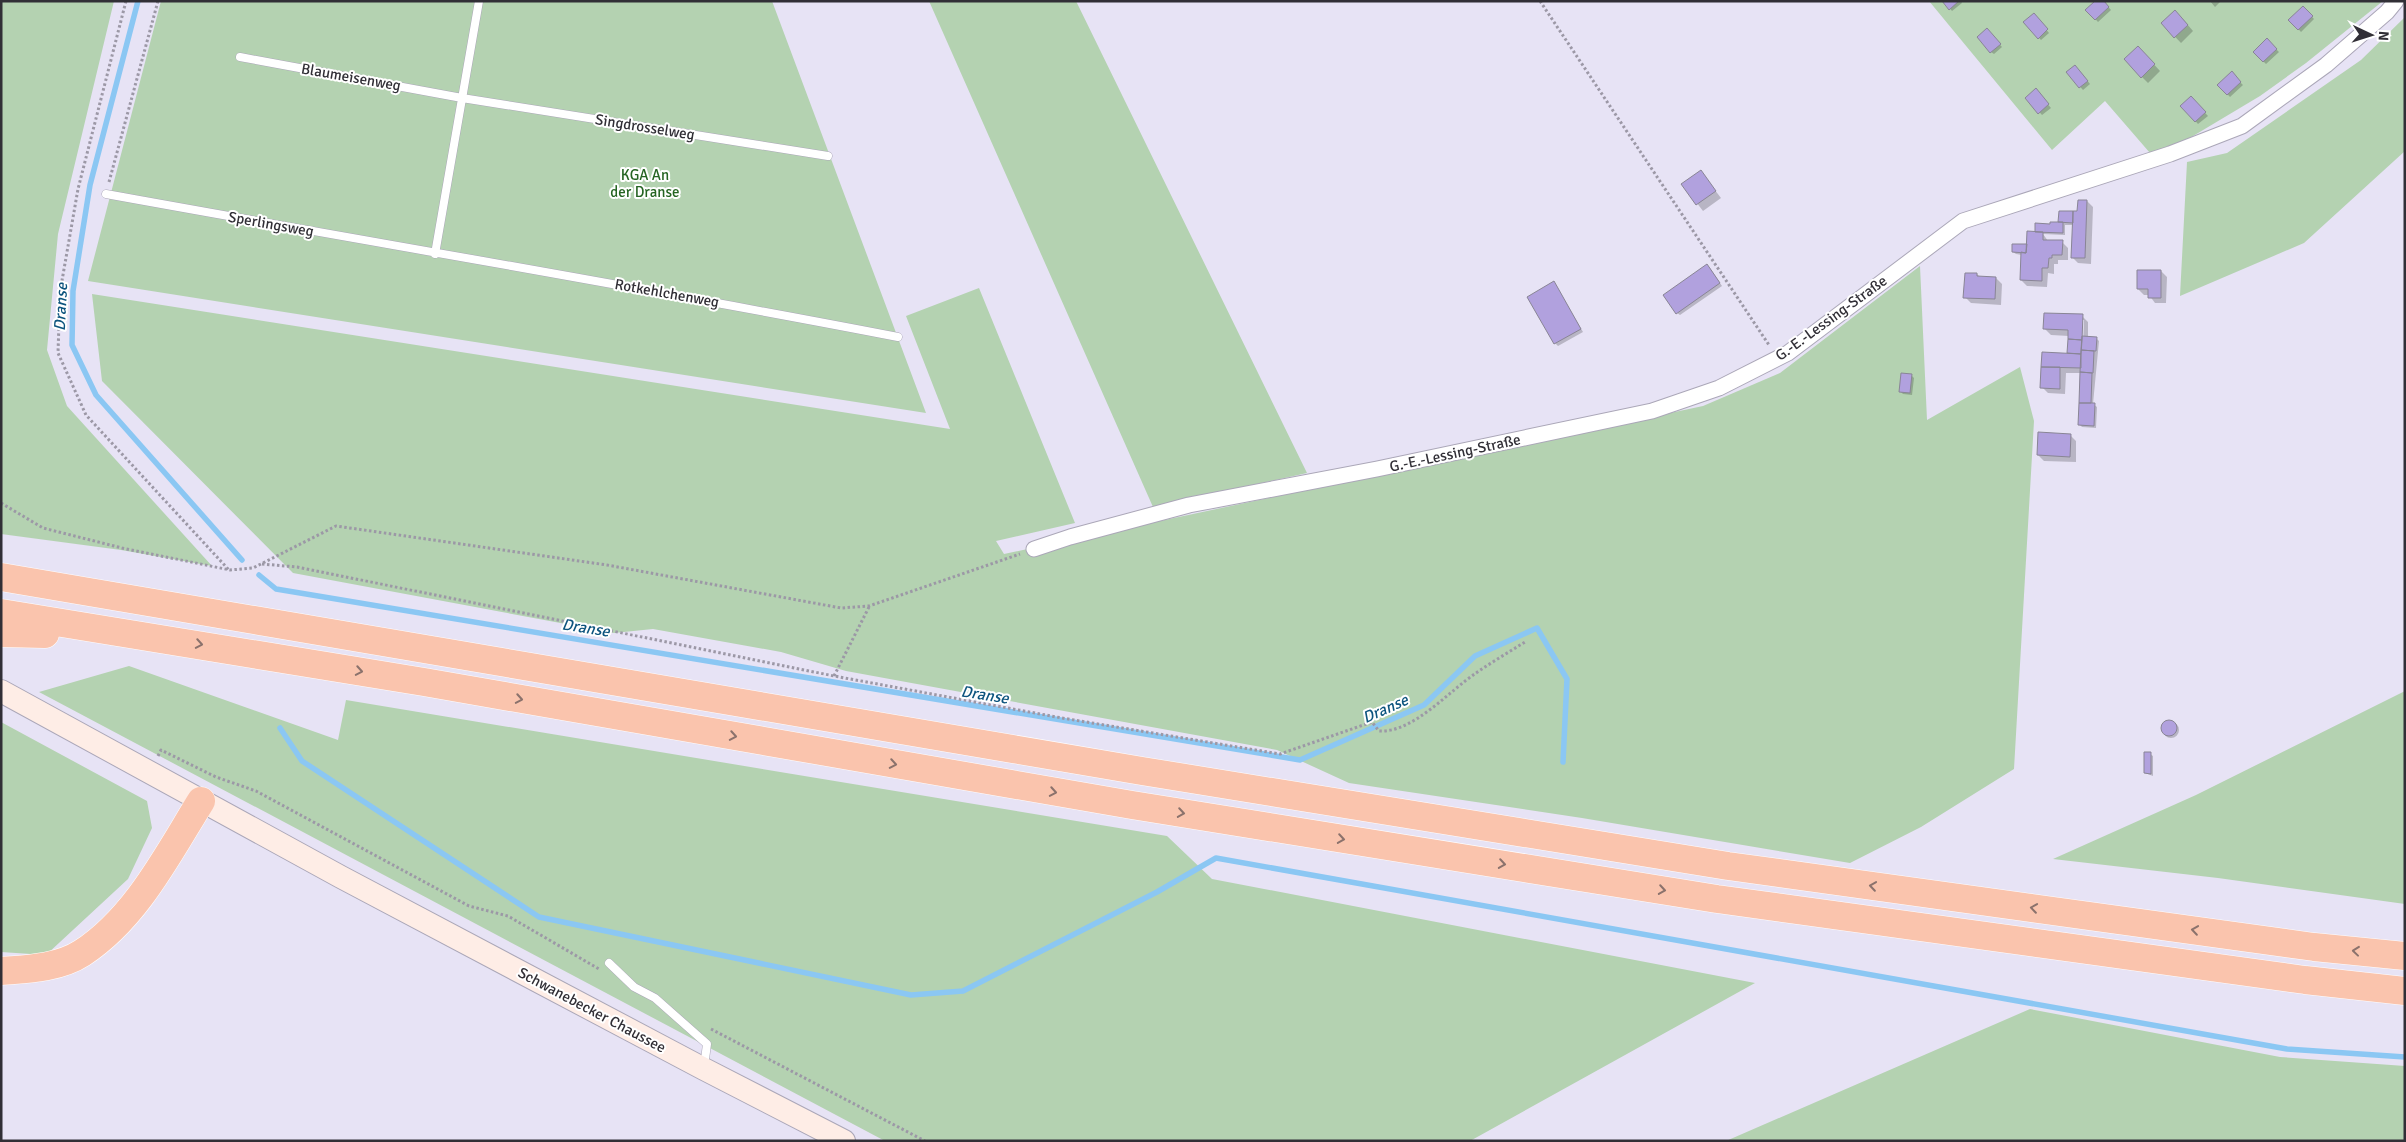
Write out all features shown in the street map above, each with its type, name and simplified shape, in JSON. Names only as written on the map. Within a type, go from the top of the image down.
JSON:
[{"type":"highway","points":[[1,577],[1122,768],[1718,864],[2304,945],[2405,956]]},
{"type":"highway","points":[[1,613],[151,636],[1123,804],[1708,897],[2305,980],[2405,991]]},
{"type":"highway","points":[[1,634],[151,636]]},
{"type":"highway","points":[[1,971],[44,968],[81,954],[114,926],[133,904],[202,801]]},
{"type":"main road","name":"Schwanebecker Chaussee","points":[[1,691],[341,877],[844,1141]]},
{"type":"street","name":"G.-E.-Lessing-Straße","points":[[1034,549],[1070,537],[1189,505],[1387,467],[1652,410],[1719,388],[1788,353],[1963,221],[2170,154],[2242,126],[2326,65],[2387,12],[2396,1]]},
{"type":"lane","points":[[435,254],[479,1]]},
{"type":"lane","name":"Blaumeisenweg","points":[[240,57],[462,98]]},
{"type":"lane","name":"Singdrosselweg","points":[[462,98],[828,156]]},
{"type":"lane","name":"Sperlingsweg","points":[[106,194],[435,254]]},
{"type":"lane","name":"Rotkehlchenweg","points":[[435,254],[649,289],[898,337]]},
{"type":"lane","points":[[609,964],[634,987],[655,998],[708,1044],[704,1069]]},
{"type":"path","points":[[126,1],[78,189],[60,292],[58,353],[86,414],[230,570]]},
{"type":"path","points":[[106,194],[158,1]]},
{"type":"path","points":[[1540,1],[1778,358]]},
{"type":"path","points":[[1,503],[43,528],[122,548],[230,570],[253,568],[336,526],[607,566],[841,608],[869,606],[1034,549]]},
{"type":"path","points":[[262,564],[297,567],[834,676],[1062,718],[1280,754],[1372,722],[1379,731],[1391,732],[1436,706],[1475,674],[1525,642]]},
{"type":"path","points":[[834,676],[869,606]]},
{"type":"path","points":[[149,772],[161,750],[216,776],[256,791],[470,906],[508,916],[606,973],[623,977]]},
{"type":"path","points":[[704,1023],[710,1028],[925,1141]]},
{"type":"green space","points":[[1,1],[114,1],[58,234],[47,350],[67,406],[212,566],[121,550],[1,534]]},
{"type":"green space","name":"KGA An der Dranse","points":[[161,1],[772,1],[926,413],[88,281]]},
{"type":"green space","points":[[929,1],[1076,1],[1307,473],[1153,507]]},
{"type":"green space","points":[[1929,1],[2383,1],[2306,63],[2260,96],[2173,148],[2150,153],[2105,101],[2052,150]]},
{"type":"green space","points":[[2405,17],[2405,151],[2304,243],[2180,296],[2187,162],[2227,153],[2361,60]]},
{"type":"green space","points":[[1920,266],[1927,420],[2020,367],[2034,421],[2014,769],[1921,827],[1850,863],[1582,818],[1349,783],[1277,750],[846,671],[781,652],[653,629],[614,633],[293,573],[102,381],[92,294],[950,429],[906,316],[979,288],[1075,523],[996,541],[1004,554],[1703,406],[1780,373]]},
{"type":"green space","points":[[129,666],[338,740],[346,700],[1167,836],[1212,879],[1755,983],[1470,1141],[885,1141],[39,692]]},
{"type":"green space","points":[[2405,691],[2405,904],[2218,878],[2053,859],[2196,795]]},
{"type":"green space","points":[[1,722],[147,801],[152,828],[128,879],[46,955],[1,952]]},
{"type":"green space","points":[[2030,1009],[2280,1057],[2405,1066],[2405,1141],[1726,1141]]},
{"type":"building","points":[[1942,1],[1959,1],[1949,10]]},
{"type":"building","points":[[2095,1],[2104,1],[2109,7],[2095,20],[2085,10]]},
{"type":"building","points":[[2303,6],[2313,16],[2298,30],[2288,20]]},
{"type":"building","points":[[2175,10],[2188,25],[2174,38],[2161,23]]},
{"type":"building","points":[[2034,13],[2048,29],[2038,39],[2023,22]]},
{"type":"building","points":[[1987,28],[2001,44],[1990,53],[1977,37]]},
{"type":"building","points":[[2267,38],[2277,49],[2263,62],[2253,52]]},
{"type":"building","points":[[2138,46],[2155,64],[2141,78],[2124,59]]},
{"type":"building","points":[[2075,65],[2088,81],[2079,88],[2066,72]]},
{"type":"building","points":[[2232,71],[2241,82],[2227,95],[2217,85]]},
{"type":"building","points":[[2036,88],[2049,104],[2038,114],[2025,98]]},
{"type":"building","points":[[2191,96],[2206,112],[2195,122],[2180,106]]},
{"type":"building","points":[[1701,170],[1716,191],[1696,205],[1681,184]]},
{"type":"building","points":[[2078,200],[2087,200],[2085,258],[2071,258],[2073,211],[2077,211]]},
{"type":"building","points":[[2059,211],[2073,211],[2073,223],[2058,222]]},
{"type":"building","points":[[2050,222],[2063,222],[2063,233],[2035,232],[2035,223],[2050,224]]},
{"type":"building","points":[[2027,231],[2043,232],[2043,240],[2063,240],[2062,255],[2052,255],[2052,258],[2049,258],[2048,268],[2042,268],[2042,281],[2020,280],[2021,252],[2026,253]]},
{"type":"building","points":[[2012,244],[2027,244],[2026,253],[2012,252]]},
{"type":"building","points":[[1707,264],[1720,283],[1676,314],[1663,295]]},
{"type":"building","points":[[2137,270],[2161,270],[2161,298],[2148,298],[2148,289],[2137,289]]},
{"type":"building","points":[[1965,273],[1977,273],[1977,276],[1996,277],[1995,299],[1963,298]]},
{"type":"building","points":[[1554,281],[1581,329],[1554,344],[1527,297]]},
{"type":"building","points":[[2044,313],[2083,314],[2082,340],[2068,339],[2068,330],[2043,329]]},
{"type":"building","points":[[2082,336],[2097,337],[2096,351],[2081,350]]},
{"type":"building","points":[[2068,339],[2082,340],[2081,354],[2067,353]]},
{"type":"building","points":[[2081,350],[2094,351],[2093,373],[2080,372]]},
{"type":"building","points":[[2042,352],[2081,354],[2081,368],[2041,367]]},
{"type":"building","points":[[2041,367],[2060,367],[2060,389],[2040,388]]},
{"type":"building","points":[[2080,372],[2092,373],[2091,403],[2079,403]]},
{"type":"building","points":[[1901,373],[1912,374],[1910,393],[1899,392]]},
{"type":"building","points":[[2079,403],[2095,403],[2094,426],[2078,425]]},
{"type":"building","points":[[2038,432],[2071,434],[2070,457],[2037,455]]},
{"type":"building","points":[[2166,720],[2172,720],[2177,725],[2175,734],[2166,736],[2161,731],[2161,725]]},
{"type":"building","points":[[2144,752],[2151,752],[2151,774],[2144,773]]},
{"type":"waterway","name":"Dranse","points":[[138,1],[90,185],[73,291],[72,345],[96,395],[242,560]]},
{"type":"waterway","name":"Dranse","points":[[259,575],[276,589],[1300,760],[1424,705],[1475,656],[1537,628],[1567,679],[1563,762]]},
{"type":"waterway","points":[[280,728],[302,761],[539,917],[911,995],[963,991],[1157,892],[1216,858],[2287,1049],[2405,1057]]}]
